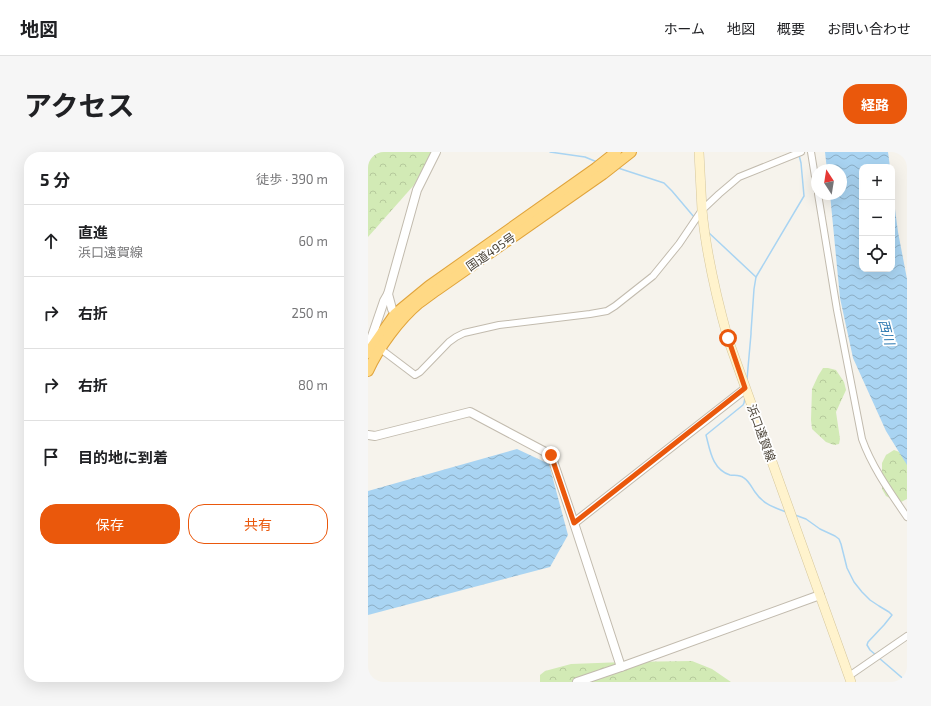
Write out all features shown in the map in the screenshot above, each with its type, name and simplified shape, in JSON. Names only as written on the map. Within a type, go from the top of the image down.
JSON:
[{"type":"highway","name":"国道495号","points":[[368,353],[419,304],[437,290],[599,171],[615,157],[631,152]]},
{"type":"highway","name":"国道495号","points":[[368,371],[374,347],[395,314],[429,286],[599,171]]},
{"type":"main road","name":"浜口遠賀線","points":[[699,152],[702,210],[708,250],[716,294],[728,338],[850,679]]},
{"type":"street","points":[[436,152],[417,190],[388,294],[384,302],[374,347],[415,375],[420,372],[449,342],[464,333],[499,325],[607,311],[653,276],[679,244],[702,210],[739,177],[800,152]]},
{"type":"street","points":[[811,152],[813,164]]},
{"type":"street","points":[[819,200],[837,310],[862,439],[866,450],[879,474],[907,517]]},
{"type":"street","points":[[388,294],[395,314]]},
{"type":"street","points":[[574,523],[745,388]]},
{"type":"street","points":[[368,435],[375,436],[470,412],[551,455],[621,667]]},
{"type":"street","points":[[577,682],[820,595]]},
{"type":"street","points":[[850,679],[907,636]]},
{"type":"green space","points":[[368,152],[432,152],[414,185],[368,237]]},
{"type":"green space","points":[[823,368],[836,370],[844,382],[846,390],[836,412],[840,439],[839,444],[834,445],[826,442],[812,429],[812,389]]},
{"type":"green space","points":[[894,450],[902,453],[907,458],[907,499],[899,503],[886,496],[882,489],[882,463],[886,455]]},
{"type":"green space","points":[[692,661],[712,669],[731,682],[540,682],[540,675],[545,671],[571,664]]},
{"type":"water","name":"西川","points":[[825,152],[888,152],[890,164],[859,164],[859,272],[895,272],[895,209],[907,279],[907,465],[886,431],[853,358],[840,298],[831,200],[847,200],[847,164],[826,164]]},
{"type":"water","points":[[517,449],[549,464],[568,535],[550,567],[368,615],[368,491]]},
{"type":"waterway","points":[[550,152],[585,157],[597,162]]},
{"type":"waterway","points":[[747,379],[756,277],[804,196],[799,155]]},
{"type":"waterway","points":[[618,168],[664,183],[694,217]]},
{"type":"waterway","points":[[708,232],[756,277]]},
{"type":"waterway","points":[[745,397],[743,405],[706,435],[711,453],[716,464],[724,472],[730,475],[742,477],[761,499],[769,505],[786,512]]},
{"type":"waterway","points":[[795,515],[806,519],[820,529],[839,539],[847,568],[854,582],[870,600],[892,615],[868,642],[867,645],[870,650],[877,656]]},
{"type":"waterway","points":[[879,658],[907,682]]},
{"type":"route","points":[[551,455],[574,523],[745,388],[728,338]]}]
